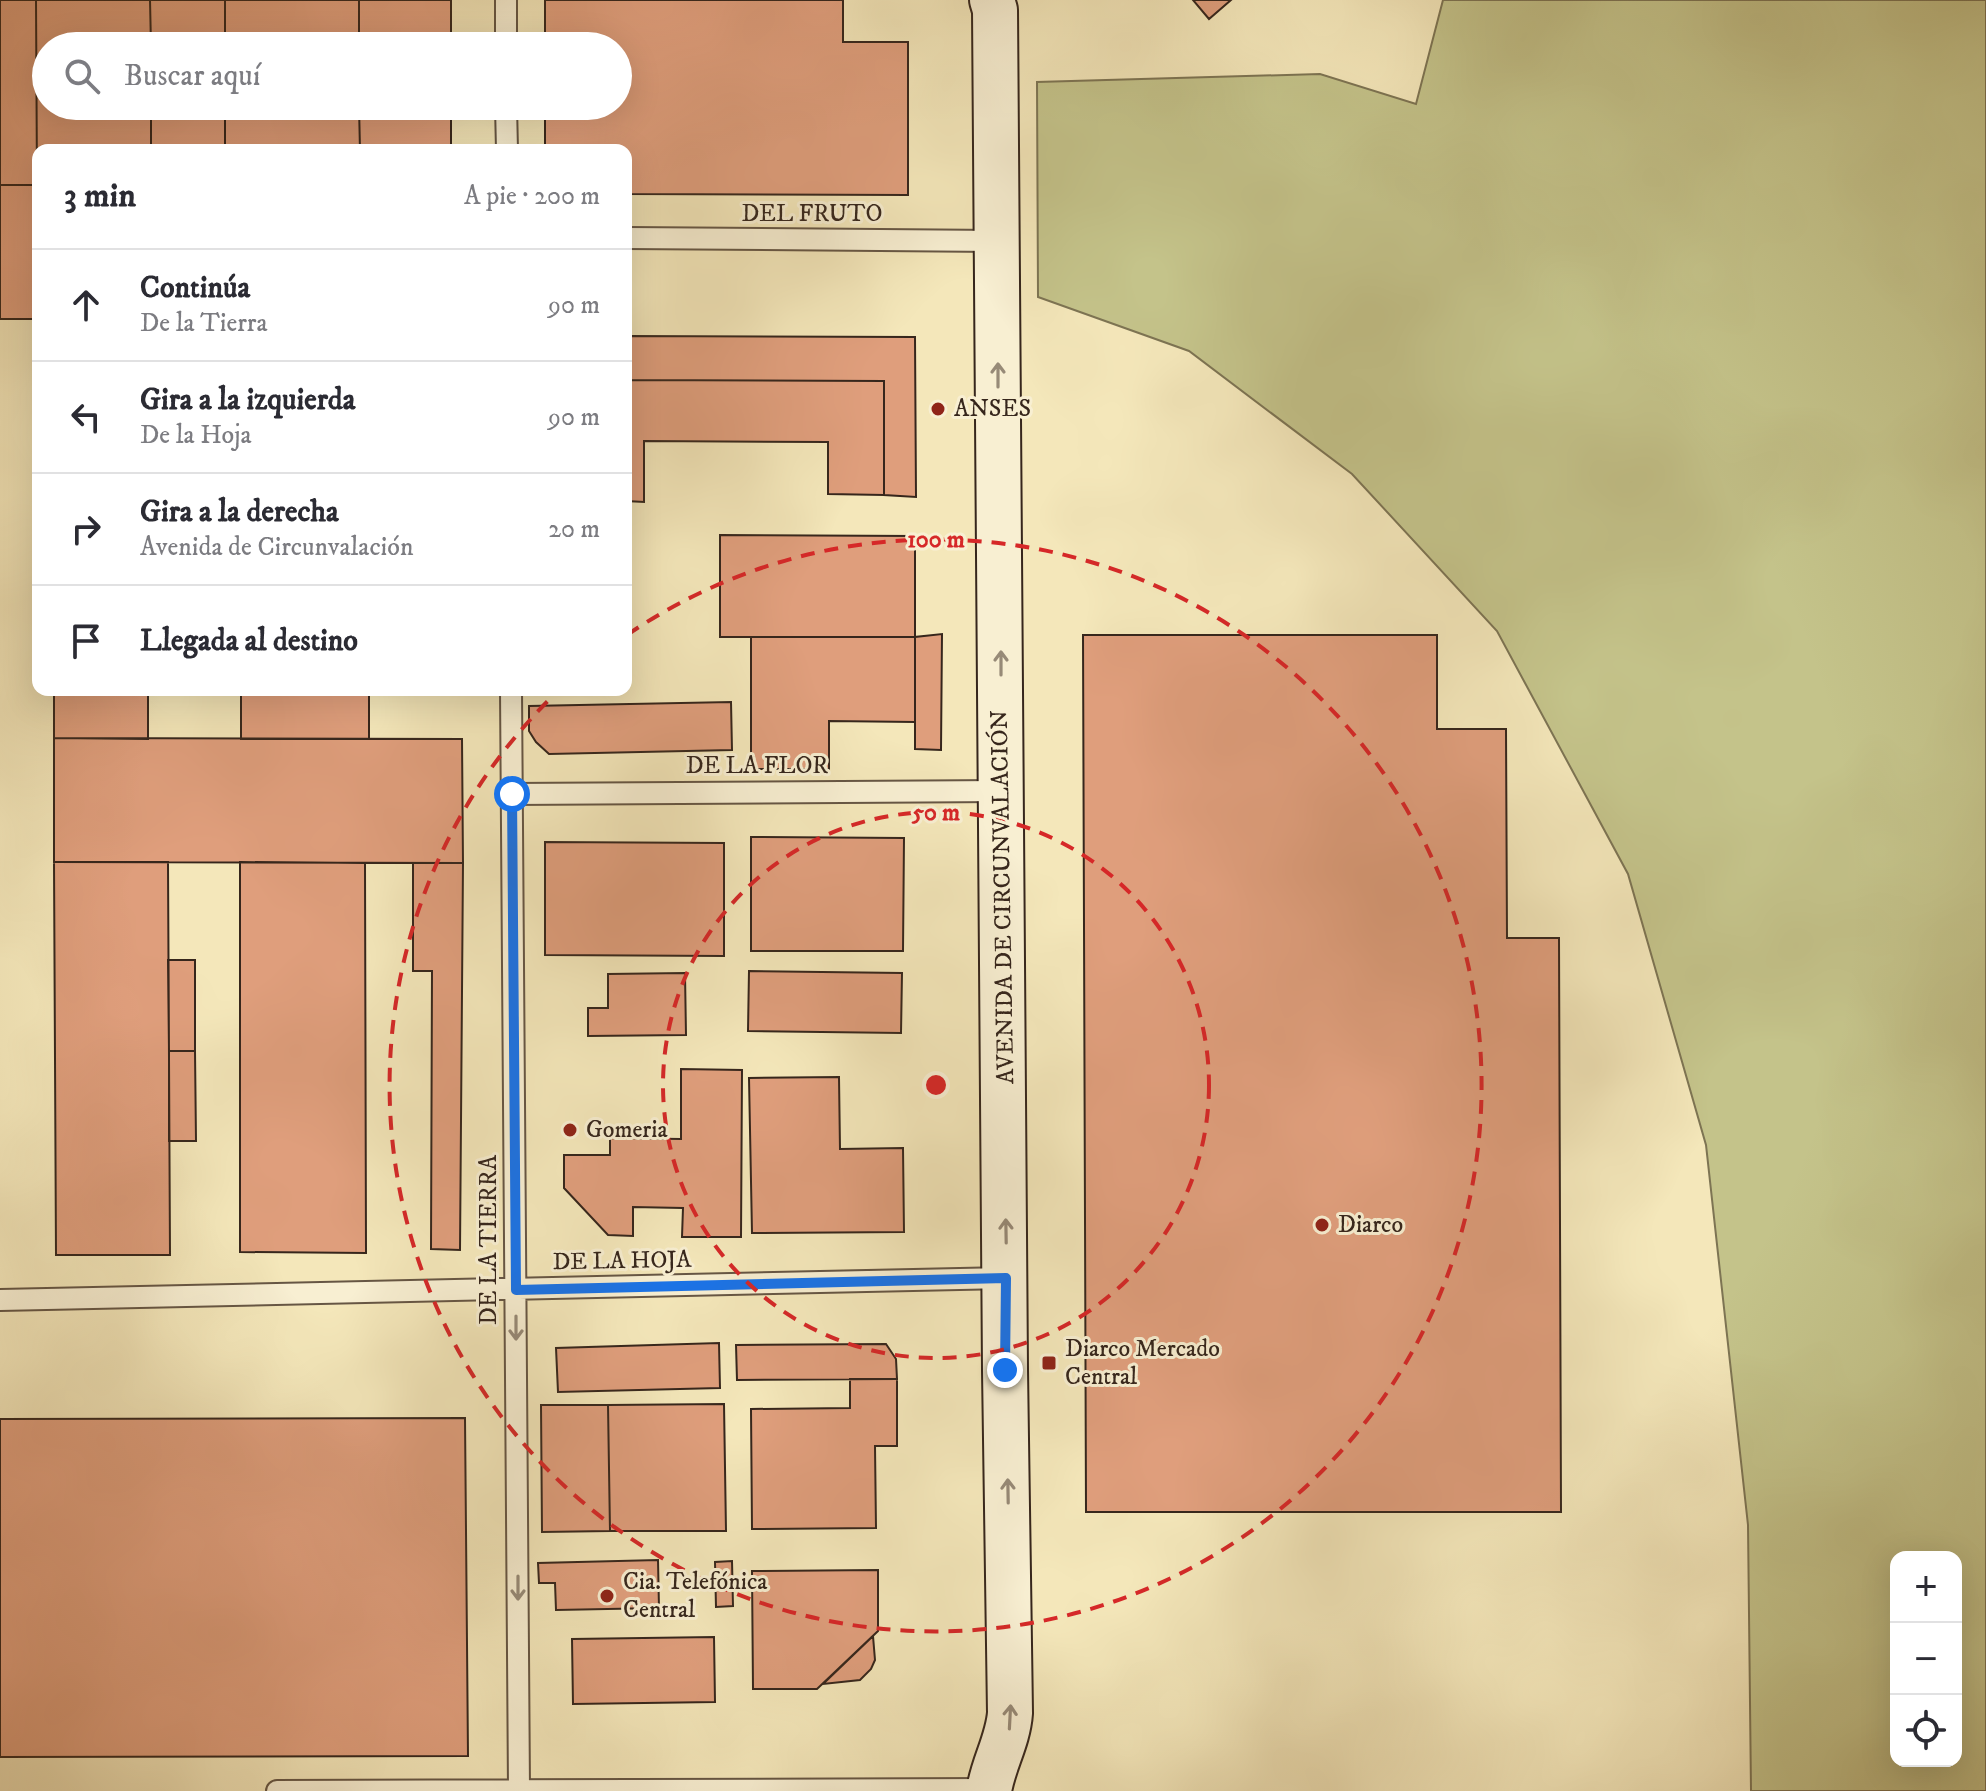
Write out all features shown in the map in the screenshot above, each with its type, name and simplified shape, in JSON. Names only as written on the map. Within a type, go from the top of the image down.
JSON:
[{"type":"street","name":"AVENIDA DE CIRCUNVALACIÓN","points":[[989,1790],[1009,1731],[1010,1713],[995,10],[992,0]]},
{"type":"lane","points":[[506,0],[506,32]]},
{"type":"lane","points":[[506,120],[507,144]]},
{"type":"lane","name":"DEL FRUTO","points":[[632,238],[997,241]]},
{"type":"lane","name":"DE LA TIERRA","points":[[511,696],[519,1790]]},
{"type":"lane","name":"DE LA FLOR","points":[[512,794],[1002,791]]},
{"type":"lane","name":"DE LA HOJA","points":[[0,1300],[1006,1278]]},
{"type":"lane","points":[[277,1791],[989,1790]]},
{"type":"shaded area","points":[[1443,0],[1986,0],[1986,1791],[1751,1791],[1748,1525],[1706,1145],[1628,874],[1497,631],[1352,474],[1189,351],[1038,297],[1037,82],[1320,74],[1416,104]]},
{"type":"building","points":[[0,0],[36,0],[36,32],[32,32],[32,120],[37,120],[37,144],[32,144],[32,185],[0,185]]},
{"type":"building","points":[[36,0],[150,0],[151,32],[36,32]]},
{"type":"building","points":[[150,0],[225,0],[225,32],[151,32]]},
{"type":"building","points":[[225,0],[359,0],[359,32],[225,32]]},
{"type":"building","points":[[359,0],[451,0],[451,32],[359,32]]},
{"type":"building","points":[[545,0],[843,0],[843,42],[908,42],[908,195],[632,194],[632,144],[545,144],[545,120],[632,120],[632,32],[545,32]]},
{"type":"building","points":[[1193,0],[1231,0],[1209,19]]},
{"type":"building","points":[[37,120],[151,120],[151,144],[37,144]]},
{"type":"building","points":[[151,120],[225,120],[225,144],[151,144]]},
{"type":"building","points":[[225,120],[359,120],[360,144],[225,144]]},
{"type":"building","points":[[359,120],[451,120],[451,144],[360,144]]},
{"type":"building","points":[[0,185],[32,185],[32,319],[0,319]]},
{"type":"building","points":[[632,336],[915,337],[916,497],[884,495],[884,381],[632,380]]},
{"type":"building","points":[[632,380],[884,381],[884,495],[828,494],[828,442],[644,441],[644,502],[632,501]]},
{"type":"building","points":[[720,535],[915,536],[915,637],[720,637]]},
{"type":"building","points":[[942,634],[941,750],[915,749],[915,637]]},
{"type":"building","name":"Diarco","points":[[1083,635],[1437,635],[1437,729],[1506,729],[1507,938],[1559,938],[1561,1512],[1086,1512]]},
{"type":"building","points":[[751,637],[915,637],[915,722],[829,721],[829,769],[751,769]]},
{"type":"building","points":[[54,696],[148,696],[148,739],[54,738]]},
{"type":"building","points":[[241,696],[369,696],[369,739],[241,739]]},
{"type":"building","points":[[731,702],[732,750],[549,754],[529,731],[529,706]]},
{"type":"building","points":[[54,738],[462,739],[463,863],[54,862]]},
{"type":"building","points":[[751,837],[904,838],[903,951],[751,951]]},
{"type":"building","points":[[545,842],[724,843],[724,956],[545,955]]},
{"type":"building","points":[[54,862],[168,862],[170,1255],[56,1255]]},
{"type":"building","points":[[240,862],[365,863],[366,1253],[240,1252]]},
{"type":"building","points":[[413,863],[463,863],[460,1250],[431,1249],[432,971],[413,971]]},
{"type":"building","points":[[168,960],[195,960],[195,1051],[169,1051]]},
{"type":"building","points":[[749,971],[902,973],[901,1033],[748,1031]]},
{"type":"building","points":[[685,973],[686,1035],[588,1036],[588,1008],[608,1008],[608,974]]},
{"type":"building","points":[[169,1051],[195,1051],[196,1141],[169,1141]]},
{"type":"building","points":[[681,1069],[742,1070],[741,1237],[682,1237],[683,1208],[633,1207],[633,1236],[608,1235],[564,1188],[564,1155],[610,1155],[610,1138],[681,1139]]},
{"type":"building","points":[[839,1077],[840,1149],[903,1148],[904,1232],[752,1233],[749,1078]]},
{"type":"building","points":[[719,1343],[720,1388],[558,1392],[556,1348]]},
{"type":"building","points":[[886,1344],[896,1359],[897,1379],[737,1380],[736,1345]]},
{"type":"building","points":[[850,1379],[897,1379],[897,1446],[875,1446],[876,1528],[752,1529],[751,1409],[850,1408]]},
{"type":"building","points":[[724,1404],[726,1531],[610,1531],[608,1405]]},
{"type":"building","points":[[541,1405],[608,1405],[610,1531],[542,1532]]},
{"type":"building","points":[[465,1418],[468,1756],[0,1757],[0,1419]]},
{"type":"building","name":"Cia. Telefónica Central","points":[[658,1560],[659,1608],[556,1610],[555,1583],[539,1583],[538,1563]]},
{"type":"building","points":[[732,1561],[733,1606],[716,1607],[715,1562]]},
{"type":"building","points":[[878,1570],[878,1631],[817,1689],[753,1689],[752,1571]]},
{"type":"building","points":[[873,1636],[875,1660],[860,1680],[823,1684]]},
{"type":"building","points":[[714,1637],[715,1702],[573,1704],[572,1639]]},
{"type":"place","name":"ANSES","points":[[938,409]]},
{"type":"place","name":"Gomeria","points":[[570,1130]]},
{"type":"place","name":"Diarco","points":[[1322,1225]]},
{"type":"place","name":"Diarco Mercado Central","points":[[1049,1363]]},
{"type":"place","name":"Cia. Telefónica Central","points":[[607,1596]]},
{"type":"route","points":[[512,794],[516,1290],[1006,1278],[1005,1370]]}]
